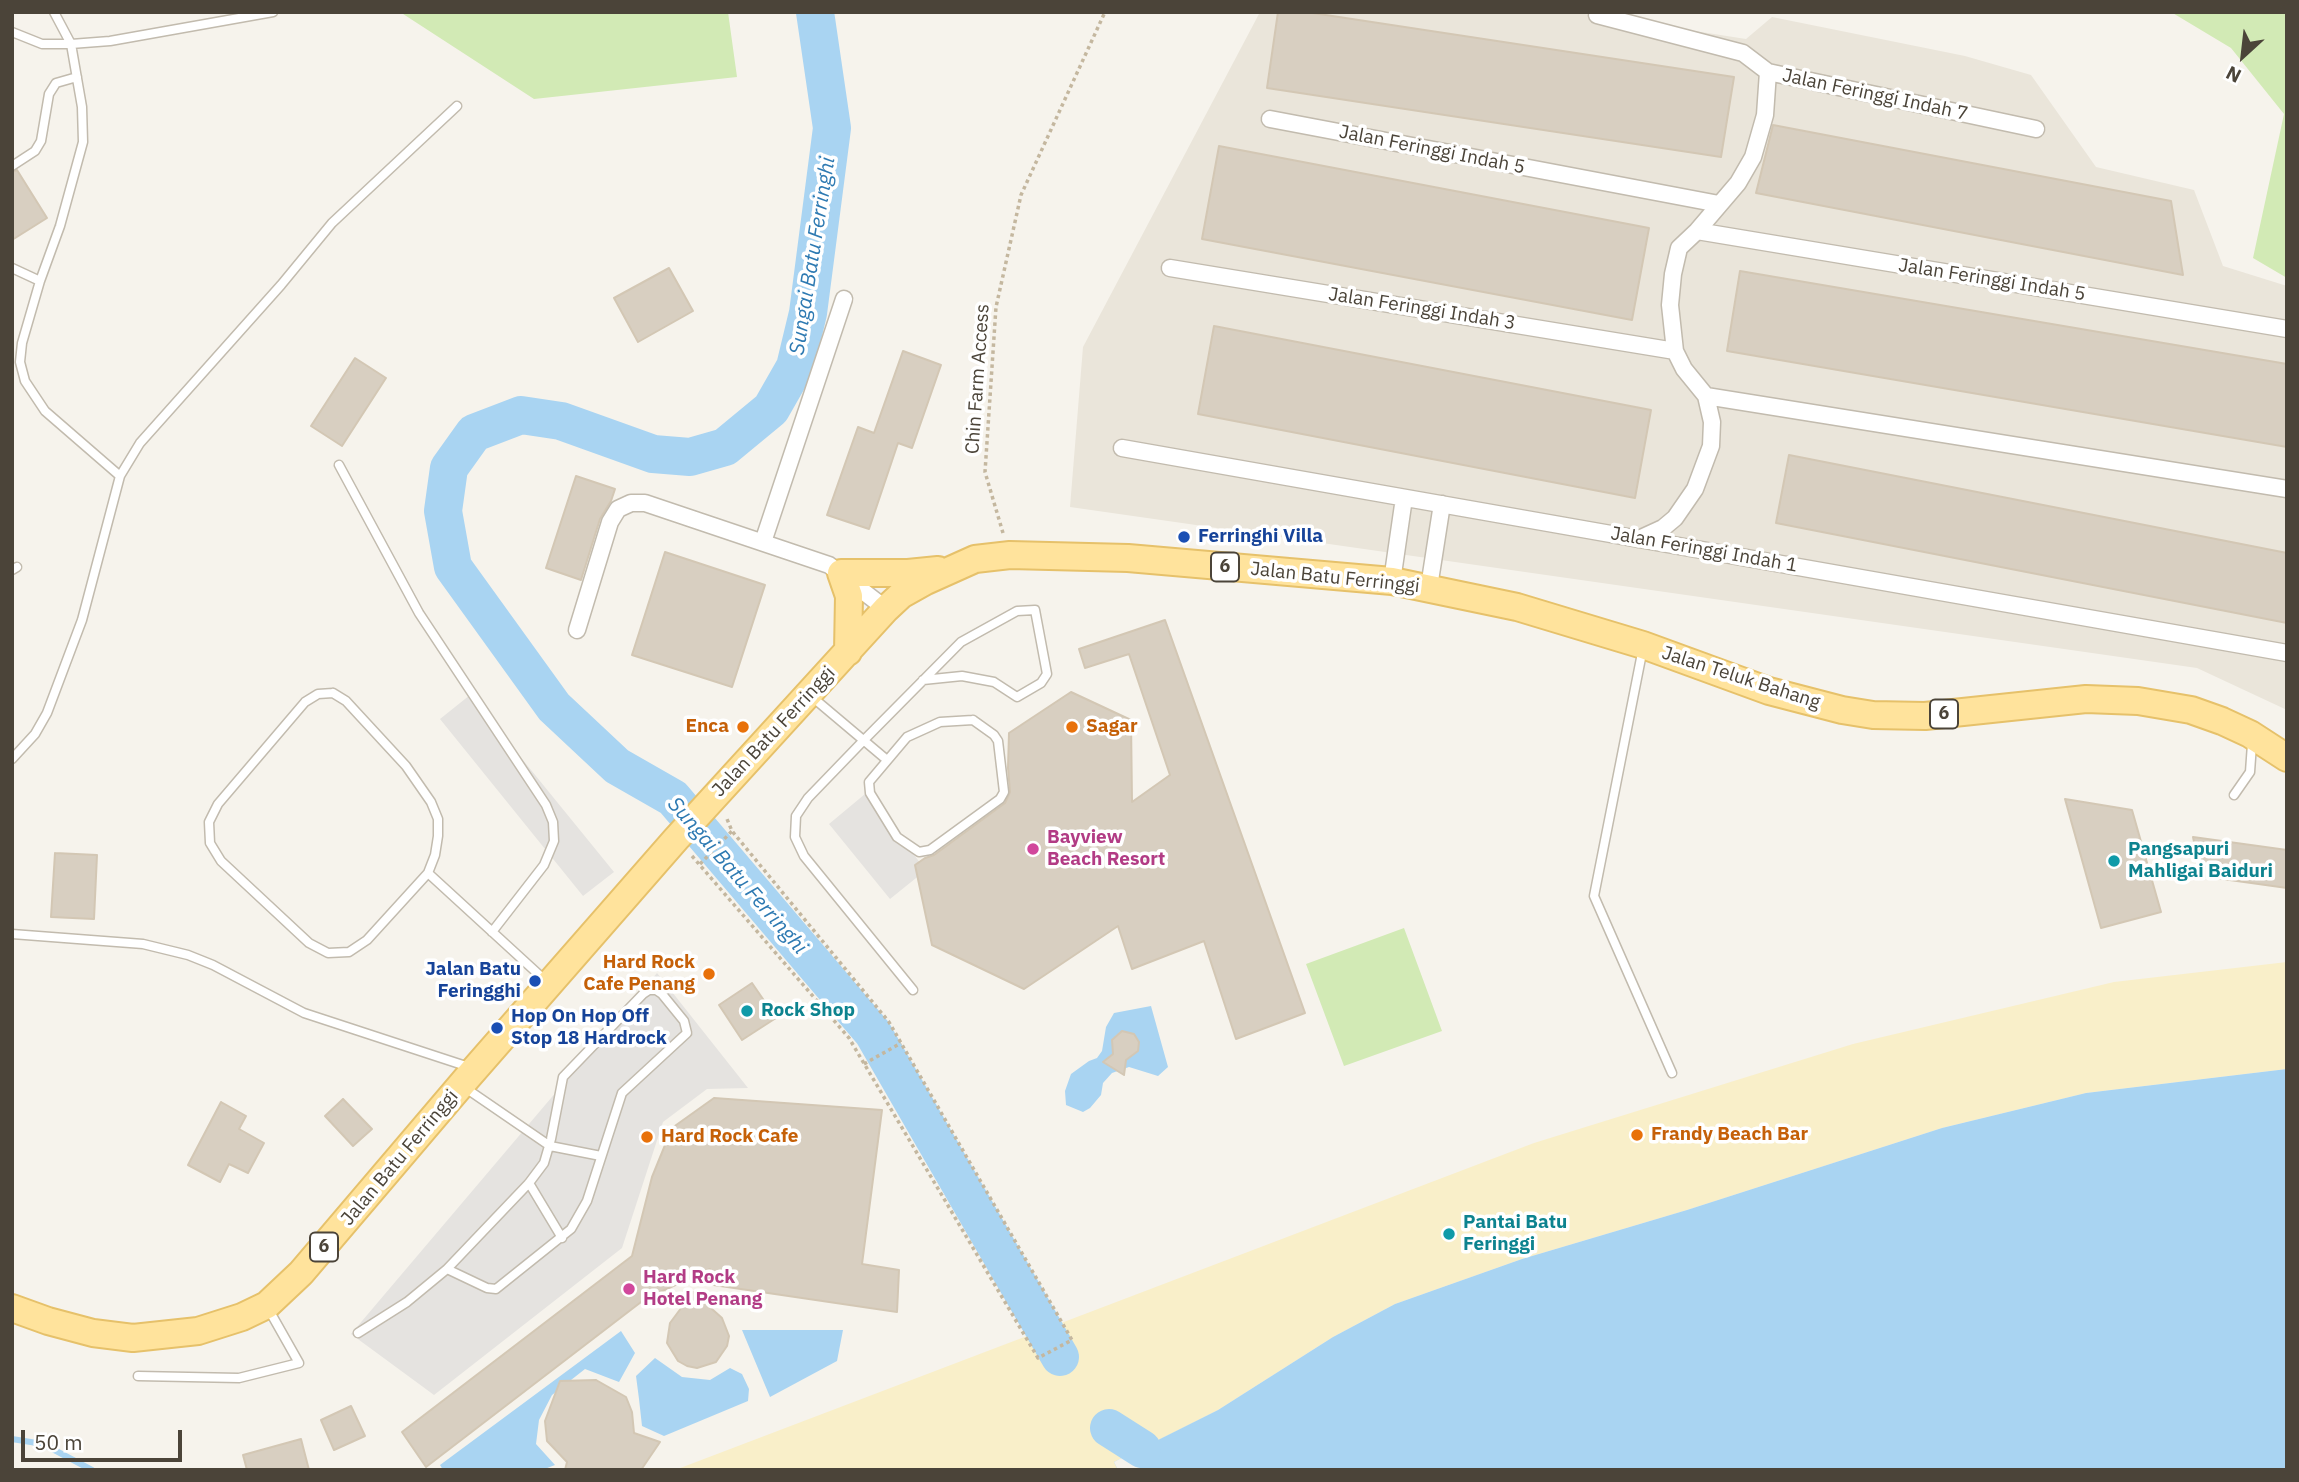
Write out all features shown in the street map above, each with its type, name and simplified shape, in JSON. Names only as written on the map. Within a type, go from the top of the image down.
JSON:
[{"type":"main road","name":"Jalan Batu Ferringgi","points":[[12,1308],[93,1333],[133,1338],[198,1331],[242,1317],[267,1305],[301,1273],[676,839],[886,609],[901,595],[975,559],[1010,555],[1128,558],[1392,581],[1517,607],[1643,645]]},
{"type":"main road","points":[[848,652],[849,596],[841,573],[908,573],[953,568]]},
{"type":"main road","name":"Jalan Teluk Bahang","points":[[1643,645],[1769,691],[1873,715],[1952,714],[2111,698],[2191,710],[2250,734],[2287,758]]},
{"type":"street","name":"Jalan Feringgi Indah 7","points":[[1597,15],[1744,53],[1768,72],[2036,129]]},
{"type":"street","points":[[1639,539],[1663,528],[1675,518],[1695,489],[1711,446],[1712,422],[1706,396],[1684,369],[1675,351],[1670,305],[1673,274],[1679,248],[1738,183],[1753,157],[1765,115],[1768,72]]},
{"type":"street","name":"Jalan Feringgi Indah 5","points":[[1269,119],[1719,204]]},
{"type":"street","name":"Jalan Feringgi Indah 5","points":[[1697,231],[2287,329]]},
{"type":"street","name":"Jalan Feringgi Indah 3","points":[[1170,268],[1675,351]]},
{"type":"street","points":[[763,542],[844,299]]},
{"type":"street","points":[[1706,396],[2287,489]]},
{"type":"street","name":"Jalan Feringgi Indah 1","points":[[1122,448],[2287,653]]},
{"type":"street","points":[[1392,581],[1404,498]]},
{"type":"street","points":[[577,630],[610,522],[618,509],[631,503],[645,503],[829,565],[886,609]]},
{"type":"street","points":[[1429,587],[1442,504]]},
{"type":"lane","points":[[54,12],[71,44],[82,107],[83,142],[60,226],[40,281],[22,344],[20,362],[25,381],[45,411],[120,476]]},
{"type":"lane","points":[[12,32],[42,44],[71,44],[110,41],[273,12]]},
{"type":"lane","points":[[12,166],[35,151],[41,141],[49,94],[56,83],[77,77]]},
{"type":"lane","points":[[12,759],[35,734],[47,713],[82,620],[120,476],[139,443],[281,285],[332,223],[457,106]]},
{"type":"lane","points":[[12,268],[40,281]]},
{"type":"lane","points":[[339,465],[419,613],[546,805],[553,822],[554,841],[544,865],[492,932]]},
{"type":"lane","points":[[913,990],[804,856],[795,837],[796,816],[808,798],[864,740],[923,680],[961,642],[1017,611],[1035,610],[1047,674],[1041,683],[1017,696],[994,682],[962,676],[923,680]]},
{"type":"lane","points":[[1643,645],[1594,896],[1672,1073]]},
{"type":"lane","points":[[318,694],[333,694],[346,701],[406,766],[431,802],[438,819],[438,836],[428,873],[367,940],[349,952],[328,953],[309,943],[221,861],[210,843],[209,822],[218,804],[305,702],[318,694]]},
{"type":"lane","points":[[809,694],[887,760]]},
{"type":"lane","points":[[973,720],[998,741],[1004,792],[1000,799],[930,850],[919,852],[897,837],[870,793],[872,777],[887,760],[907,737],[940,722],[973,720]]},
{"type":"lane","points":[[2234,795],[2250,772],[2253,746],[2250,734]]},
{"type":"lane","points":[[428,873],[550,985]]},
{"type":"lane","points":[[12,934],[143,944],[213,965],[304,1013],[468,1077],[550,1146],[601,1156]]},
{"type":"lane","points":[[358,1333],[407,1302],[447,1269],[529,1183],[544,1163],[550,1146],[563,1077],[643,994],[656,990],[684,1021],[687,1033],[622,1093],[581,1214],[562,1238],[496,1289],[487,1288],[447,1269]]},
{"type":"lane","points":[[529,1183],[562,1238]]},
{"type":"lane","points":[[138,1376],[239,1378],[299,1363],[267,1305]]},
{"type":"path","name":"Chin Farm Access","points":[[1010,555],[985,472],[996,307],[1021,195],[1105,12]]},
{"type":"path","points":[[676,839],[849,1038],[1038,1358],[1072,1340],[889,1022],[732,831],[727,818],[710,801]]},
{"type":"path","points":[[700,864],[732,831]]},
{"type":"path","points":[[864,1065],[901,1043]]},
{"type":"shaded area","points":[[1260,12],[1573,12],[1746,39],[1772,17],[1965,56],[2031,75],[2096,167],[2194,190],[2223,266],[2287,286],[2287,710],[2197,668],[1070,507],[1083,347]]},
{"type":"shaded area","points":[[470,695],[614,872],[583,896],[440,719]]},
{"type":"shaded area","points":[[865,794],[926,870],[890,899],[829,824]]},
{"type":"shaded area","points":[[657,973],[748,1088],[707,1089],[663,1122],[622,1248],[434,1395],[351,1334]]},
{"type":"green space","points":[[400,12],[728,12],[737,77],[534,99]]},
{"type":"green space","points":[[2171,12],[2287,12],[2287,278],[2253,258],[2284,114],[2231,48]]},
{"type":"green space","points":[[1404,928],[1442,1031],[1344,1066],[1306,964]]},
{"type":"sand","name":"Pantai Batu Feringgi","points":[[2287,962],[2287,1069],[2086,1093],[1942,1128],[1687,1210],[1522,1259],[1395,1304],[1333,1337],[1218,1410],[1115,1462],[1118,1470],[675,1470],[1534,1143],[1853,1044],[2114,982]]},
{"type":"water","points":[[1151,1006],[1168,1067],[1158,1076],[1129,1067],[1112,1073],[1103,1083],[1101,1095],[1090,1108],[1083,1112],[1066,1105],[1065,1091],[1071,1074],[1097,1058],[1102,1051],[1106,1027],[1114,1013]]},
{"type":"water","points":[[2287,1069],[2287,1470],[1118,1470],[1114,1462],[1218,1410],[1333,1337],[1395,1304],[1522,1259],[1687,1210],[1942,1128],[2086,1093]]},
{"type":"water","points":[[742,1330],[843,1330],[837,1361],[770,1397]]},
{"type":"water","points":[[621,1331],[635,1353],[619,1382],[585,1369],[552,1395],[539,1420],[536,1444],[555,1465],[542,1470],[443,1470],[440,1465]]},
{"type":"water","points":[[655,1358],[682,1377],[710,1380],[730,1368],[742,1374],[749,1389],[748,1401],[664,1436],[642,1426],[636,1376]]},
{"type":"pier","points":[[1133,1452],[1143,1470],[1118,1470],[1114,1462]]},
{"type":"building","points":[[1278,12],[1306,12],[1734,77],[1721,157],[1267,88]]},
{"type":"building","points":[[1773,125],[2171,201],[2183,275],[1756,193]]},
{"type":"building","points":[[1219,146],[1649,228],[1632,320],[1202,239]]},
{"type":"building","points":[[17,170],[47,218],[12,240],[12,172]]},
{"type":"building","points":[[669,268],[693,311],[638,342],[614,298]]},
{"type":"building","points":[[1740,271],[2287,364],[2287,447],[1727,351]]},
{"type":"building","points":[[1214,326],[1651,410],[1635,498],[1198,414]]},
{"type":"building","points":[[903,351],[941,365],[912,448],[898,443],[869,529],[827,515],[858,427],[874,433]]},
{"type":"building","points":[[355,358],[386,378],[342,446],[311,426]]},
{"type":"building","points":[[1789,455],[2287,553],[2287,623],[1776,523]]},
{"type":"building","points":[[576,476],[615,489],[600,519],[581,580],[546,568]]},
{"type":"building","points":[[665,552],[765,585],[732,687],[632,655]]},
{"type":"building","points":[[1165,620],[1305,1013],[1236,1039],[1204,941],[1132,969],[1118,926],[1024,989],[932,945],[915,865],[934,855],[1005,803],[1010,792],[1009,733],[1071,692],[1131,720],[1132,802],[1170,775],[1129,654],[1085,668],[1079,649]]},
{"type":"building","name":"Pangsapuri Mahligai Baiduri","points":[[2065,799],[2132,810],[2161,912],[2101,928]]},
{"type":"building","points":[[2193,837],[2287,850],[2287,888],[2201,876]]},
{"type":"building","points":[[55,853],[97,855],[94,919],[51,917]]},
{"type":"building","name":"Rock Shop","points":[[752,983],[776,1018],[742,1040],[719,1005]]},
{"type":"building","points":[[1122,1031],[1134,1034],[1139,1042],[1138,1051],[1126,1060],[1124,1075],[1103,1062],[1113,1054],[1112,1040]]},
{"type":"building","points":[[714,1098],[882,1110],[862,1264],[899,1270],[897,1312],[700,1283],[710,1269],[684,1281],[680,1280],[682,1282],[645,1299],[426,1467],[402,1432],[632,1256],[652,1177],[672,1128]]},
{"type":"building","points":[[343,1099],[372,1129],[353,1146],[325,1116]]},
{"type":"building","points":[[221,1102],[246,1116],[239,1129],[264,1143],[248,1173],[229,1164],[220,1182],[188,1165]]},
{"type":"building","points":[[693,1292],[722,1318],[729,1336],[727,1346],[716,1362],[697,1368],[678,1361],[667,1343],[670,1323]]},
{"type":"building","points":[[596,1380],[626,1397],[632,1412],[634,1433],[660,1442],[641,1470],[565,1470],[567,1462],[547,1441],[545,1421],[560,1381]]},
{"type":"building","points":[[351,1406],[365,1436],[334,1450],[321,1420]]},
{"type":"building","points":[[301,1439],[309,1470],[247,1470],[243,1455]]},
{"type":"waterway","name":"Sungai Batu Ferringhi","points":[[815,12],[832,128],[808,313],[795,367],[771,409],[725,447],[690,457],[653,454],[561,421],[521,415],[474,433],[449,468],[443,511],[453,567],[554,707],[617,766],[673,798],[873,1033],[1060,1357]]},
{"type":"waterway","name":"Sungai Batu Ferringhi","points":[[1109,1428],[1142,1449]]},
{"type":"waterway","points":[[12,1439],[43,1444],[92,1470]]},
{"type":"place","name":"Ferringhi Villa","points":[[1184,537]]},
{"type":"place","name":"Enca","points":[[743,727]]},
{"type":"place","name":"Sagar","points":[[1072,727]]},
{"type":"place","name":"Bayview Beach Resort","points":[[1033,849]]},
{"type":"place","name":"Pangsapuri Mahligai Baiduri","points":[[2114,861]]},
{"type":"place","name":"Hard Rock Cafe Penang","points":[[709,974]]},
{"type":"place","name":"Jalan Batu Feringghi","points":[[535,981]]},
{"type":"place","name":"Rock Shop","points":[[747,1011]]},
{"type":"place","name":"Hop On Hop Off Stop 18 Hardrock","points":[[497,1028]]},
{"type":"place","name":"Frandy Beach Bar","points":[[1637,1135]]},
{"type":"place","name":"Hard Rock Cafe","points":[[647,1137]]},
{"type":"place","name":"Pantai Batu Feringgi","points":[[1449,1234]]},
{"type":"place","name":"Hard Rock Hotel Penang","points":[[629,1289]]}]
